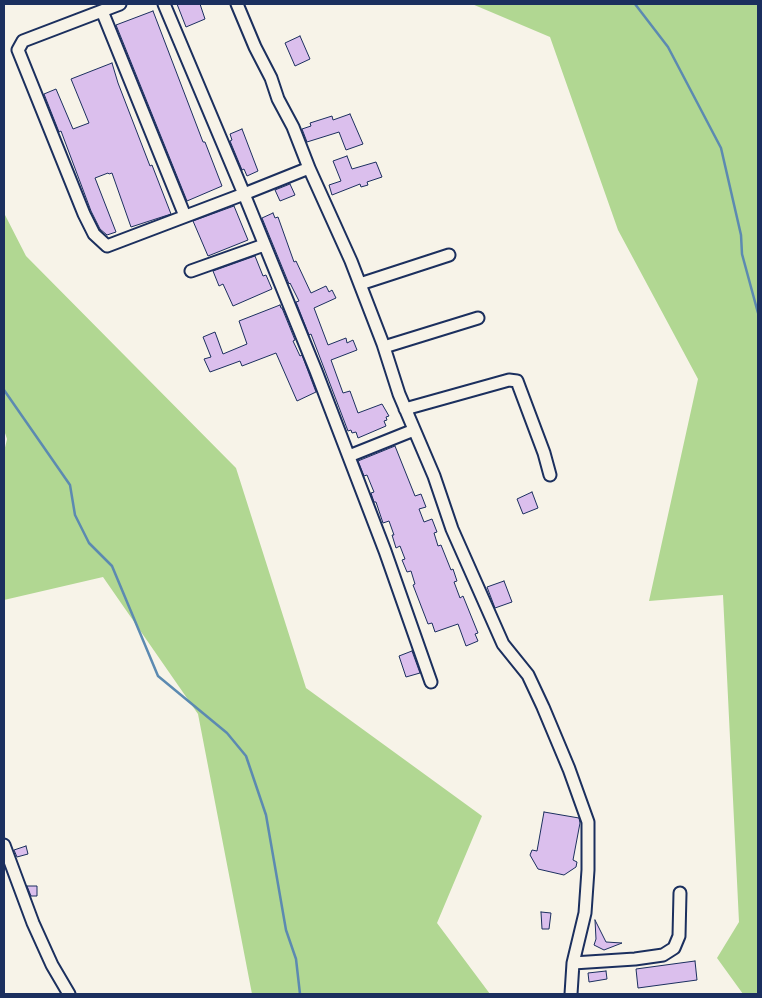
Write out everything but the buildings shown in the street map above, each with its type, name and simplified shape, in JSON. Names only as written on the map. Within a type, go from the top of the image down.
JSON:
[{"type":"street","points":[[120,4],[23,41],[18,50],[84,214],[94,234],[107,246],[310,168]]},
{"type":"street","points":[[164,4],[244,194],[348,456],[385,551],[431,682]]},
{"type":"street","points":[[237,4],[255,47],[271,78],[278,98],[293,127],[360,284],[405,409],[434,476],[456,538],[503,644],[528,675],[543,707],[569,769],[588,822],[588,870],[585,914],[573,963],[571,994]]},
{"type":"street","points":[[102,11],[185,216]]},
{"type":"street","points":[[191,270],[264,244]]},
{"type":"street","points":[[360,284],[449,256]]},
{"type":"street","points":[[384,348],[478,318]]},
{"type":"street","points":[[405,409],[509,380],[517,381],[544,453],[550,475]]},
{"type":"street","points":[[348,456],[414,430]]},
{"type":"street","points":[[4,845],[34,923],[52,964],[69,994]]},
{"type":"street","points":[[573,963],[663,955],[674,948],[679,936],[680,893]]},
{"type":"green space","points":[[472,4],[758,4],[758,994],[743,994],[717,958],[739,922],[723,595],[649,601],[698,379],[618,230],[550,37]]},
{"type":"green space","points":[[4,213],[26,256],[236,468],[306,688],[482,816],[437,923],[490,994],[252,994],[198,714],[103,577],[4,600],[4,452],[7,439],[4,430]]},
{"type":"waterway","points":[[635,4],[668,47],[721,148],[741,235],[742,254],[758,313]]},
{"type":"waterway","points":[[4,390],[70,485],[75,515],[89,543],[112,566],[158,676],[227,733],[246,756],[266,815],[286,930],[296,959],[300,994]]}]
